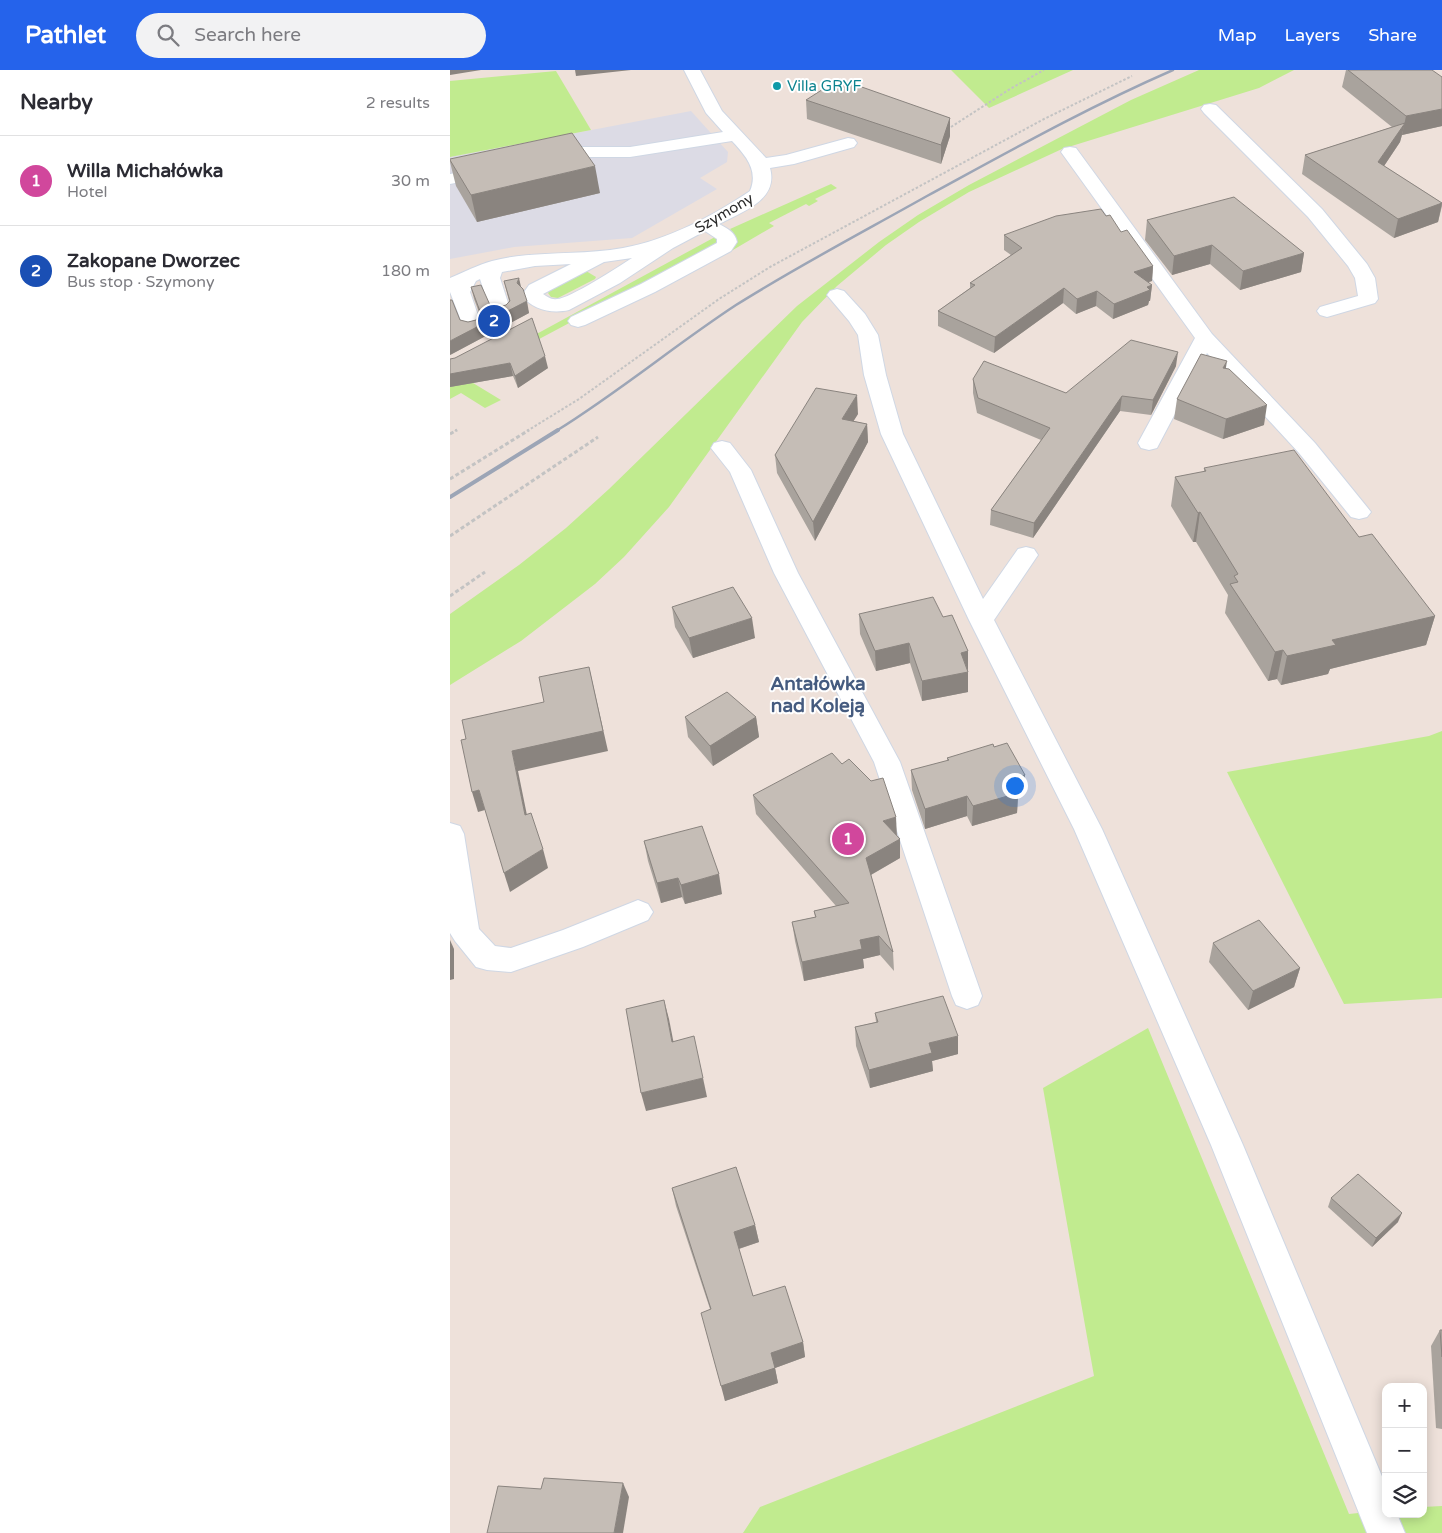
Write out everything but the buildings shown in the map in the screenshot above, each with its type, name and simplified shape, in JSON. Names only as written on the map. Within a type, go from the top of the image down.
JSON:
[{"type":"street","points":[[692,70],[715,113],[757,157],[760,164],[788,160],[848,143]]},
{"type":"street","points":[[1210,109],[1315,213],[1357,264],[1365,278],[1368,298],[1327,311]]},
{"type":"street","points":[[533,162],[580,152],[630,152],[735,134]]},
{"type":"street","points":[[1070,152],[1205,338],[1298,451],[1359,512]]},
{"type":"street","name":"Szymony","points":[[666,244],[742,205],[757,195],[762,182],[760,164]]},
{"type":"street","points":[[450,179],[506,168]]},
{"type":"street","points":[[578,321],[648,288],[724,247],[727,242],[726,236],[706,224]]},
{"type":"street","points":[[450,285],[495,266],[521,260],[599,257],[624,254],[666,244]]},
{"type":"street","points":[[540,319],[613,279],[666,244]]},
{"type":"street","points":[[562,306],[544,304],[532,295],[533,292],[599,257]]},
{"type":"street","points":[[495,266],[490,278],[501,312]]},
{"type":"street","points":[[469,276],[460,292],[472,327]]},
{"type":"street","points":[[837,295],[858,318],[868,335],[875,375],[892,434],[981,620],[1088,829],[1227,1145],[1386,1533]]},
{"type":"street","points":[[1149,443],[1205,338]]},
{"type":"street","points":[[722,448],[740,470],[786,573],[887,762],[967,996]]},
{"type":"street","points":[[981,620],[1026,555]]},
{"type":"street","points":[[450,834],[465,933],[487,958],[511,960],[573,939],[638,912]]},
{"type":"path","points":[[951,127],[1010,89],[1044,70]]},
{"type":"path","points":[[450,479],[578,399],[719,299],[770,267],[1044,119],[1132,76]]},
{"type":"path","points":[[450,434],[458,429]]},
{"type":"path","points":[[450,536],[598,437]]},
{"type":"path","points":[[450,596],[485,572]]},
{"type":"shaded area","points":[[691,111],[728,152],[727,162],[700,178],[717,189],[632,238],[514,247],[450,259],[450,157]]},
{"type":"green space","points":[[951,70],[1073,70],[989,108]]},
{"type":"green space","points":[[1199,70],[1294,70],[1259,88],[1062,149],[969,192],[919,222],[886,245],[837,286],[802,322],[669,507],[624,557],[595,584],[521,641],[450,685],[450,614],[519,565],[566,528],[609,489],[797,306],[879,242],[918,215],[969,185],[1131,100]]},
{"type":"green space","points":[[556,71],[591,130],[450,157],[450,81]]},
{"type":"green space","points":[[831,184],[837,188],[815,199],[818,201],[809,206],[806,204],[769,223],[774,226],[721,257],[709,261],[736,245],[735,235],[730,229]]},
{"type":"green space","points":[[715,237],[718,242],[714,246],[511,354],[473,383],[501,400],[485,408],[461,393],[450,399],[450,381]]},
{"type":"green space","points":[[586,271],[596,277],[595,279],[558,298],[551,297],[548,293],[550,290]]},
{"type":"green space","points":[[1442,731],[1442,998],[1344,1004],[1227,772],[1429,736]]},
{"type":"green space","points":[[1148,1028],[1349,1514],[1382,1510],[1382,1518],[1427,1518],[1427,1507],[1442,1506],[1442,1533],[743,1533],[760,1507],[1094,1376],[1043,1088]]},
{"type":"railway","points":[[556,431],[713,320],[783,277],[1048,130],[1173,70]]},
{"type":"railway","points":[[450,497],[558,430]]},
{"type":"place","name":"Villa GRYF","points":[[777,86]]},
{"type":"place","name":"Zakopane Dworzec","points":[[494,321]]},
{"type":"place","name":"Willa Michałówka","points":[[848,839]]},
{"type":"district","name":"Antałówka nad Koleją","points":[[818,694]]}]
